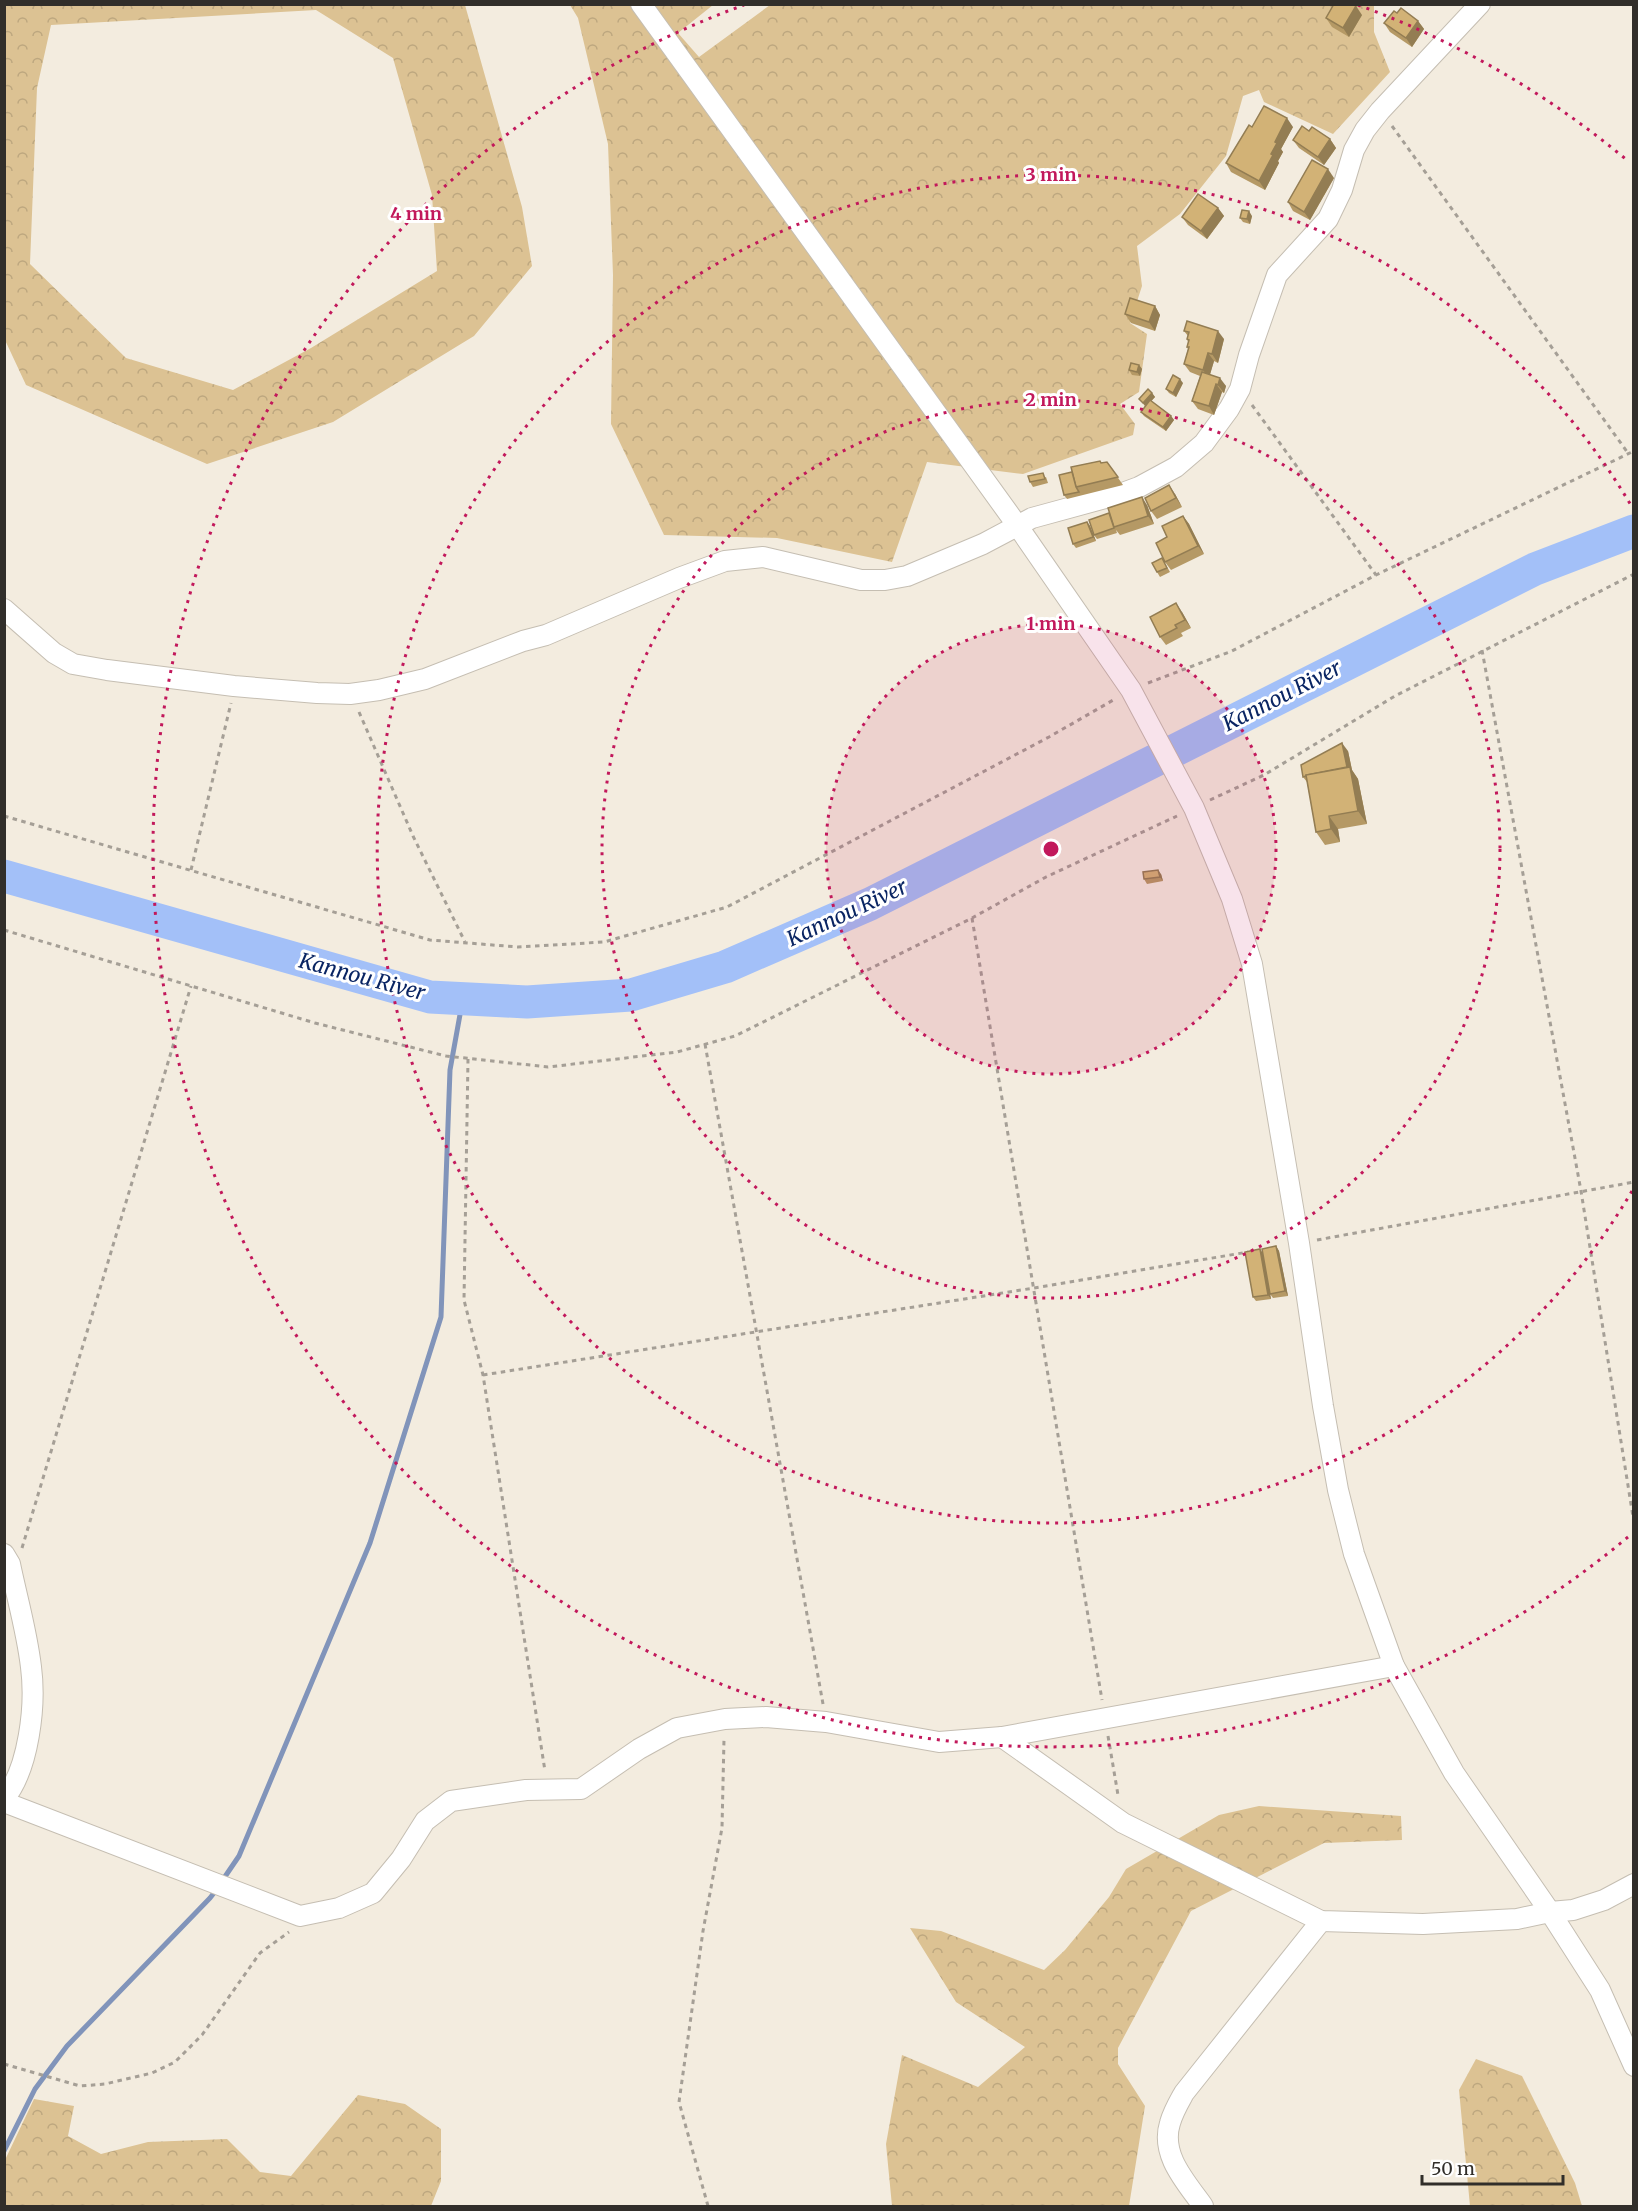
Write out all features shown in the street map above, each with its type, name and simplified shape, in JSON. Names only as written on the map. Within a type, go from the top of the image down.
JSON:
[{"type":"street","points":[[641,4],[1017,525],[1131,690],[1194,808],[1232,898],[1252,964],[1338,1490],[1354,1554],[1394,1666],[1454,1773],[1550,1912],[1600,1990],[1634,2066]]},
{"type":"street","points":[[4,609],[54,653],[73,664],[234,686],[350,694],[425,680],[523,641],[546,635],[679,578],[725,561],[764,557],[861,580],[885,580],[907,576],[931,567],[983,544],[1032,518],[1139,487],[1176,467],[1204,443],[1217,428],[1240,389],[1249,355],[1277,275],[1328,219],[1342,190],[1354,150],[1365,130],[1480,4]]},
{"type":"street","points":[[7,1559],[32,1668],[32,1712],[24,1755],[11,1791],[4,1800],[300,1916],[339,1908],[373,1893],[401,1859],[425,1821],[451,1801],[548,1788],[581,1789],[639,1749],[676,1728],[725,1719],[766,1717],[826,1722],[939,1742],[1002,1737],[1394,1666]]},
{"type":"street","points":[[1002,1737],[1123,1823],[1322,1921],[1423,1924],[1517,1919],[1573,1910],[1604,1900],[1634,1884]]},
{"type":"street","points":[[1203,2206],[1177,2169],[1167,2146],[1170,2123],[1184,2093],[1322,1921]]},
{"type":"path","points":[[1380,111],[1400,135],[1628,453]]},
{"type":"path","points":[[1240,389],[1376,575]]},
{"type":"path","points":[[4,816],[430,940],[518,947],[604,942],[727,907],[1049,737],[1131,690],[1232,651],[1376,575],[1634,451]]},
{"type":"path","points":[[4,930],[315,1023],[446,1056],[548,1067],[677,1053],[735,1036],[972,918],[1046,877],[1264,775],[1395,696],[1634,574]]},
{"type":"path","points":[[1482,650],[1581,1191],[1634,1523]]},
{"type":"path","points":[[191,870],[234,686]]},
{"type":"path","points":[[350,694],[413,836],[465,942]]},
{"type":"path","points":[[972,918],[1123,1823]]},
{"type":"path","points":[[7,1559],[22,1548],[191,986]]},
{"type":"path","points":[[705,1044],[826,1722]]},
{"type":"path","points":[[468,1059],[464,1300],[483,1375],[548,1788]]},
{"type":"path","points":[[1299,1243],[1634,1182]]},
{"type":"path","points":[[483,1375],[756,1333],[1253,1251]]},
{"type":"path","points":[[708,2206],[680,2102],[703,1931],[722,1828],[725,1719]]},
{"type":"path","points":[[4,2064],[80,2086],[105,2084],[152,2073],[175,2062],[202,2035],[260,1953],[294,1928],[300,1916]]},
{"type":"green space","points":[[5,4],[465,5],[522,207],[532,266],[474,336],[333,422],[207,464],[26,385],[5,340]],"holes":[[[316,10],[393,58],[432,195],[437,271],[311,348],[233,390],[126,358],[30,264],[37,88],[51,25]]]},
{"type":"green space","points":[[570,5],[713,5],[678,33],[699,57],[770,5],[1374,5],[1374,32],[1390,72],[1333,134],[1264,102],[1259,90],[1243,96],[1226,156],[1180,214],[1137,246],[1142,286],[1130,323],[1147,334],[1139,392],[1120,404],[1135,424],[1133,435],[1023,474],[927,462],[892,562],[777,538],[664,535],[611,424],[613,275],[608,144],[578,18]]},
{"type":"green space","points":[[1259,1806],[1401,1816],[1402,1840],[1324,1843],[1191,1911],[1118,2048],[1118,2064],[1145,2106],[1129,2206],[892,2206],[886,2144],[902,2055],[978,2087],[1025,2047],[956,2002],[910,1928],[941,1931],[1044,1970],[1065,1950],[1109,1897],[1126,1869],[1219,1815]]},
{"type":"green space","points":[[1476,2059],[1522,2076],[1575,2183],[1582,2206],[1470,2206],[1459,2090]]},
{"type":"green space","points":[[358,2095],[405,2104],[441,2129],[441,2181],[431,2206],[5,2206],[5,2160],[34,2099],[74,2106],[68,2136],[101,2154],[148,2142],[227,2139],[260,2172],[291,2176]]},
{"type":"building","points":[[1334,4],[1356,6],[1343,28],[1326,18]]},
{"type":"building","points":[[1401,8],[1418,21],[1406,38],[1384,23],[1394,11],[1397,13]]},
{"type":"building","points":[[1264,106],[1287,118],[1275,142],[1277,143],[1271,154],[1273,155],[1259,181],[1226,163],[1249,125],[1252,127]]},
{"type":"building","points":[[1302,126],[1309,131],[1312,127],[1330,139],[1318,157],[1293,140]]},
{"type":"building","points":[[1312,160],[1328,169],[1304,212],[1288,202]]},
{"type":"building","points":[[1198,194],[1218,208],[1201,231],[1182,217]]},
{"type":"building","points":[[1242,210],[1249,211],[1247,219],[1240,218]]},
{"type":"building","points":[[1130,298],[1155,306],[1149,322],[1125,314]]},
{"type":"building","points":[[1187,321],[1218,331],[1212,354],[1208,353],[1203,370],[1184,364],[1189,347],[1187,347],[1189,340],[1187,339],[1189,332],[1184,331]]},
{"type":"building","points":[[1131,363],[1139,365],[1137,372],[1129,370]]},
{"type":"building","points":[[1202,372],[1220,378],[1209,406],[1192,401]]},
{"type":"building","points":[[1173,375],[1180,379],[1173,393],[1166,389]]},
{"type":"building","points":[[1148,389],[1152,393],[1143,403],[1139,399]]},
{"type":"building","points":[[1150,400],[1171,416],[1163,427],[1141,412]]},
{"type":"building","points":[[1100,461],[1101,463],[1107,462],[1118,477],[1076,487],[1071,467]]},
{"type":"building","points":[[1072,472],[1079,492],[1064,495],[1059,475]]},
{"type":"building","points":[[1043,473],[1045,479],[1030,482],[1028,476]]},
{"type":"building","points":[[1169,485],[1176,498],[1151,511],[1145,498]]},
{"type":"building","points":[[1142,497],[1148,516],[1114,527],[1108,508]]},
{"type":"building","points":[[1109,513],[1114,528],[1094,535],[1089,520]]},
{"type":"building","points":[[1183,516],[1198,546],[1165,562],[1156,543],[1167,537],[1162,526]]},
{"type":"building","points":[[1087,522],[1093,537],[1073,544],[1068,528]]},
{"type":"building","points":[[1162,558],[1167,568],[1157,572],[1152,563]]},
{"type":"building","points":[[1176,603],[1185,620],[1175,625],[1177,628],[1160,637],[1150,617]]},
{"type":"building","points":[[1342,743],[1347,767],[1303,777],[1301,765]]},
{"type":"building","points":[[1350,767],[1358,811],[1329,816],[1331,829],[1316,832],[1306,775]]},
{"type":"building","points":[[1158,870],[1160,877],[1144,879],[1143,872]]},
{"type":"building","points":[[1276,1246],[1285,1291],[1270,1294],[1262,1249]]},
{"type":"building","points":[[1260,1249],[1268,1295],[1253,1297],[1245,1252]]},
{"type":"waterway","name":"Kannou River","points":[[4,876],[430,997],[527,1002],[631,995],[725,967],[870,904],[1535,569],[1634,531]]},
{"type":"waterway","points":[[222,1881],[239,1856],[370,1543],[441,1317],[450,1070],[463,998]]},
{"type":"waterway","points":[[4,2151],[35,2089],[67,2046],[217,1889]]}]
